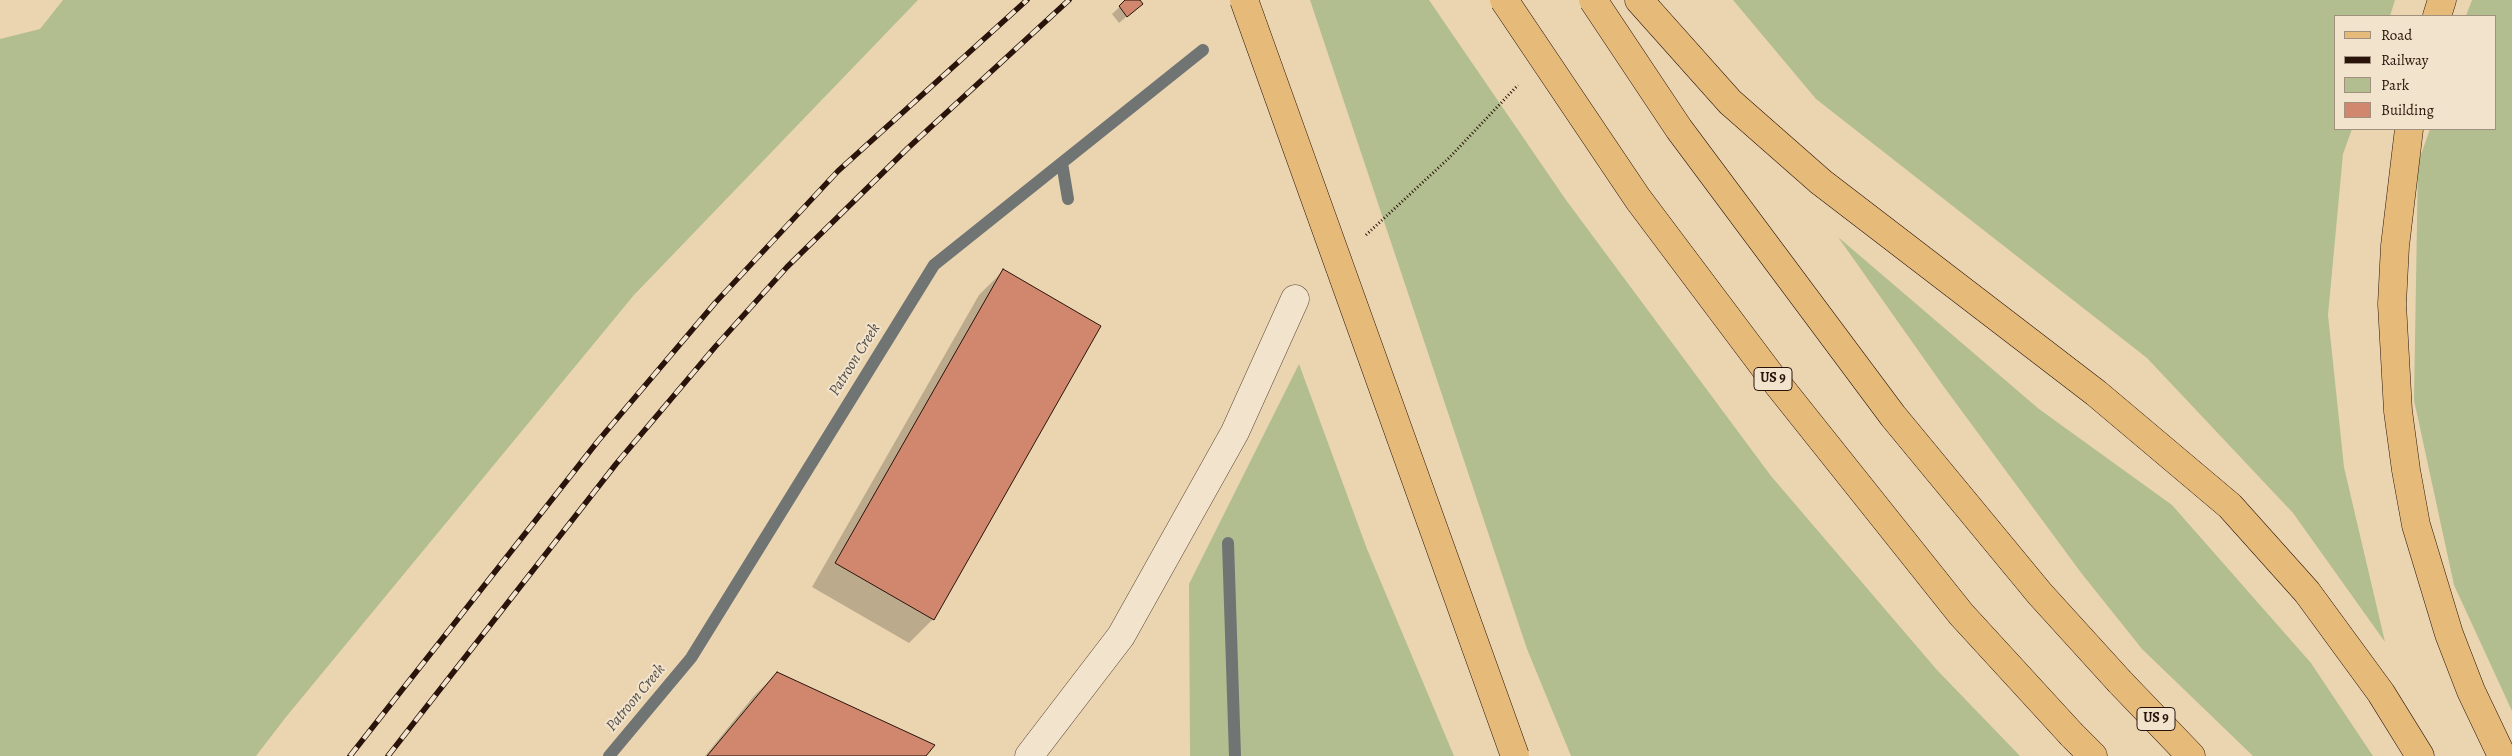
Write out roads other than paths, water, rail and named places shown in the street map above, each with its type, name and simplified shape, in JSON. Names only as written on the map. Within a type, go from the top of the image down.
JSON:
[{"type":"main road","points":[[1244,0],[1515,756]]},
{"type":"main road","name":"US 9","points":[[1504,0],[1638,199],[1762,364],[1961,614],[2093,756]]},
{"type":"main road","name":"US 9","points":[[1593,0],[1679,129],[1893,416],[2040,594],[2191,756]]},
{"type":"main road","points":[[1639,0],[1730,102],[1821,182],[2142,429],[2230,506],[2306,592],[2381,693],[2420,756]]},
{"type":"main road","points":[[2437,15],[2442,0]]},
{"type":"main road","points":[[2409,130],[2395,246],[2392,304],[2398,411],[2406,470],[2416,525],[2449,634],[2471,690],[2502,756]]},
{"type":"lane","points":[[1029,756],[1121,636],[1235,432],[1295,299]]},
{"type":"waterway","name":"Patroon Creek","points":[[609,756],[691,658],[934,265],[1203,50]]},
{"type":"waterway","points":[[1062,163],[1068,199]]},
{"type":"waterway","points":[[1228,543],[1235,756]]},
{"type":"railway","points":[[350,756],[598,441],[715,303],[838,171],[1027,0]]},
{"type":"railway","points":[[388,756],[616,464],[715,347],[787,267],[908,148],[1069,0]]}]
